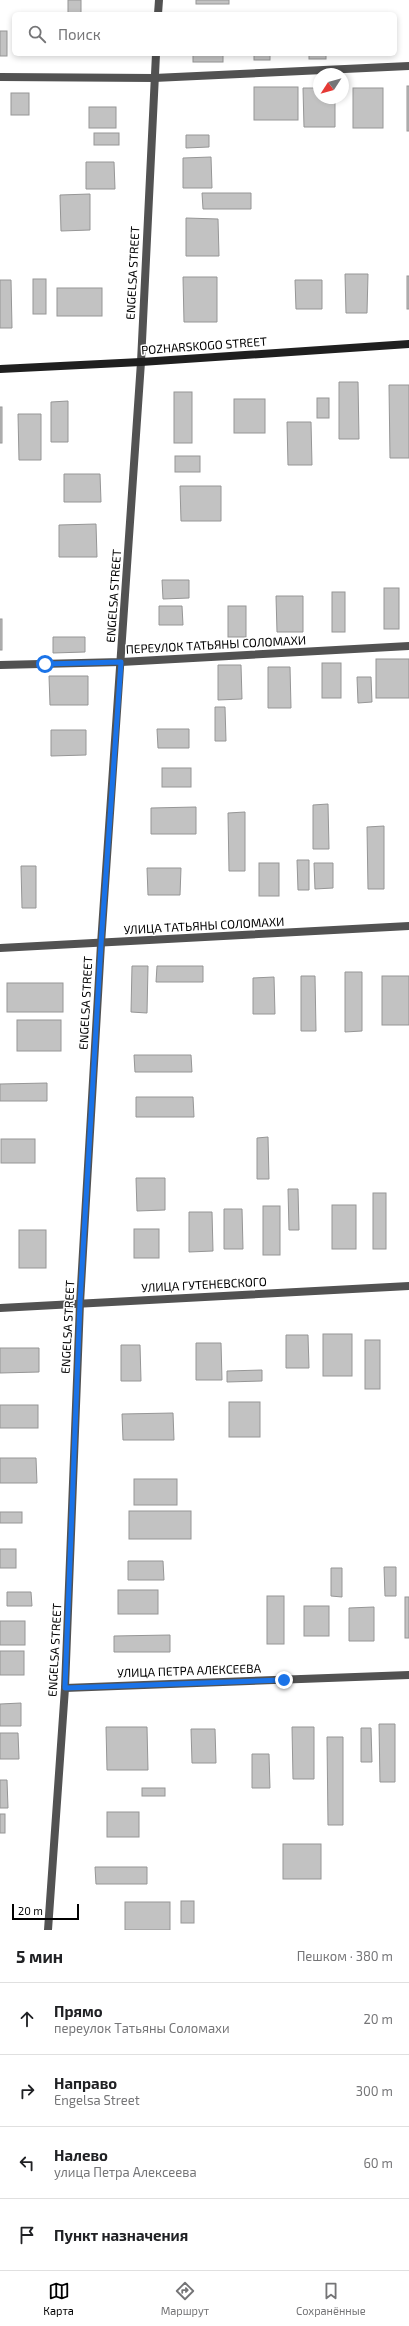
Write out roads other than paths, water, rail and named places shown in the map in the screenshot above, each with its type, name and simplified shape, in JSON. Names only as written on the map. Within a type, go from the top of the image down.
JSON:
[{"type":"street","points":[[158,12],[159,0]]},
{"type":"street","name":"ENGELSA STREET","points":[[48,1930],[65,1688],[80,1303],[101,944],[141,362],[156,56]]},
{"type":"street","points":[[0,77],[154,78],[409,66]]},
{"type":"street","name":"POZHARSKOGO STREET","points":[[0,369],[141,362],[409,344]]},
{"type":"street","name":"ПЕРЕУЛОК ТАТЬЯНЫ СОЛОМАХИ","points":[[0,665],[121,662],[409,646]]},
{"type":"street","name":"УЛИЦА ТАТЬЯНЫ СОЛОМАХИ","points":[[0,948],[101,944],[409,926]]},
{"type":"street","name":"УЛИЦА ГУТЕНЕВСКОГО","points":[[0,1308],[409,1286]]},
{"type":"street","name":"УЛИЦА ПЕТРА АЛЕКСЕЕВА","points":[[65,1688],[409,1675]]}]
